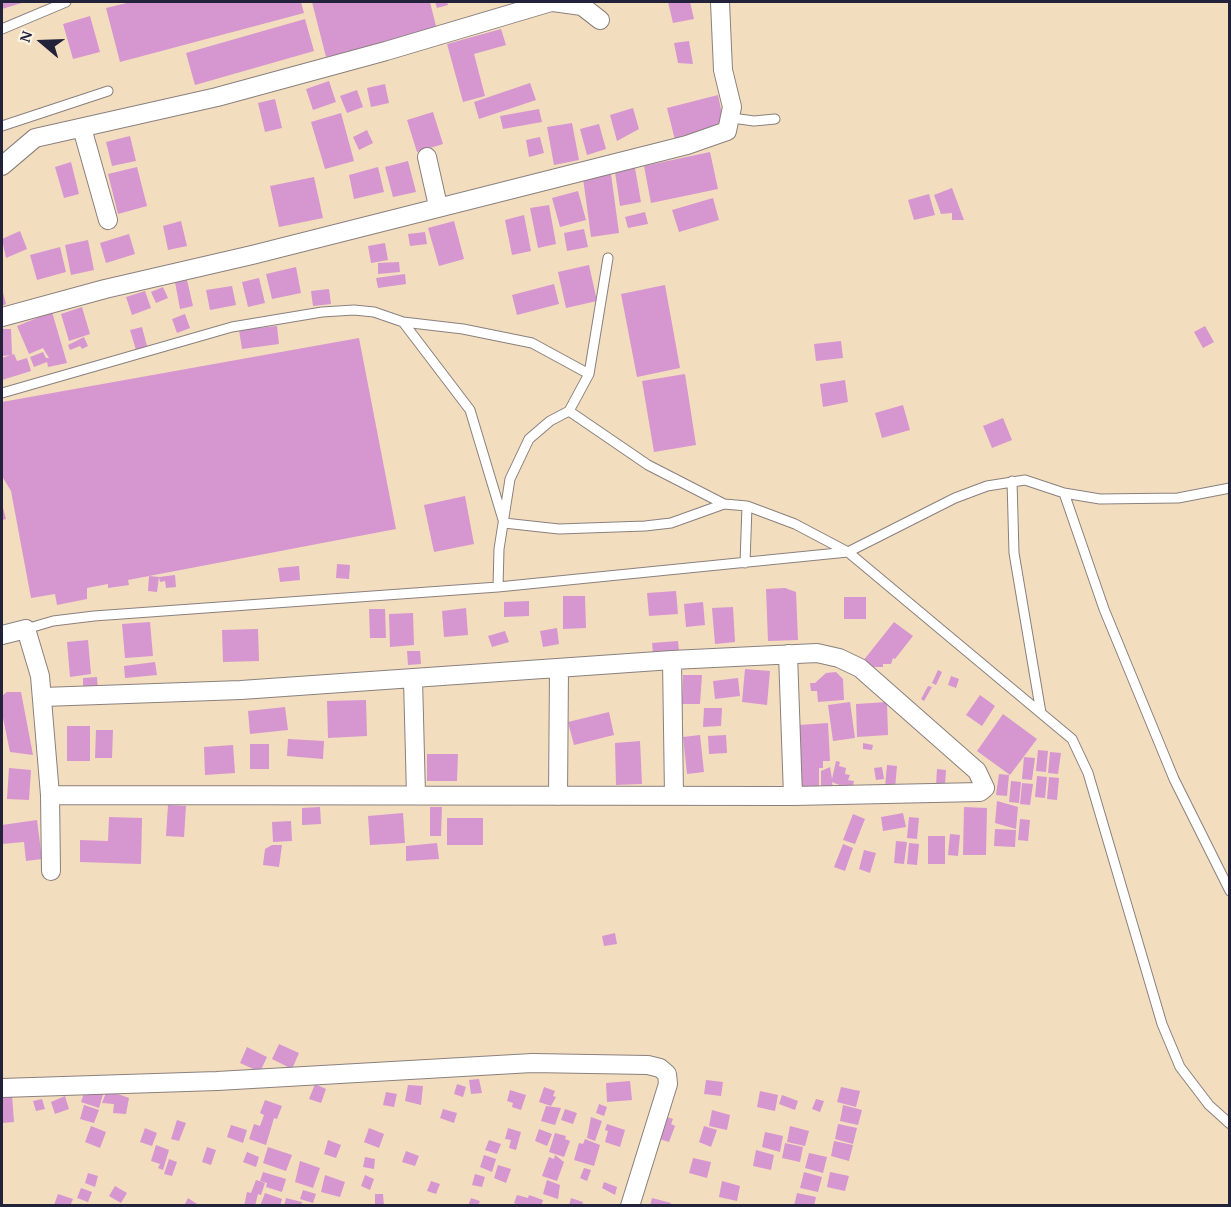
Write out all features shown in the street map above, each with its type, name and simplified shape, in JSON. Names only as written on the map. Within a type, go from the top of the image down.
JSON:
[{"type":"street","points":[[2,166],[35,138],[217,97],[386,51],[552,2],[582,6],[600,20]]},
{"type":"street","points":[[2,317],[687,145],[727,130],[732,118],[732,107],[723,70],[720,2]]},
{"type":"street","points":[[82,128],[108,220]]},
{"type":"street","points":[[427,157],[438,206]]},
{"type":"street","points":[[2,635],[26,629],[37,666],[43,697],[50,795],[51,871]]},
{"type":"street","points":[[43,697],[241,690],[672,660],[788,654],[828,655],[860,668],[976,771],[985,788],[980,792],[793,796],[50,795]]},
{"type":"street","points":[[788,654],[793,796]]},
{"type":"street","points":[[672,660],[674,795]]},
{"type":"street","points":[[558,796],[559,669]]},
{"type":"street","points":[[413,679],[416,795]]},
{"type":"street","points":[[2,1088],[217,1082],[532,1063],[648,1065],[660,1068],[667,1074],[668,1084],[630,1206]]},
{"type":"lane","points":[[2,29],[66,2]]},
{"type":"lane","points":[[2,126],[108,91]]},
{"type":"lane","points":[[732,118],[754,121],[775,119]]},
{"type":"lane","points":[[498,587],[499,549],[510,479],[530,439],[550,421],[569,411],[589,374],[608,258]]},
{"type":"lane","points":[[2,393],[232,327],[322,312],[354,310],[374,312],[404,322],[463,329],[532,343],[589,374]]},
{"type":"lane","points":[[404,322],[470,410],[504,524]]},
{"type":"lane","points":[[569,411],[648,465],[724,504],[747,507],[795,524],[848,552],[1072,740],[1088,773],[1162,1024],[1180,1067],[1209,1105],[1230,1124]]},
{"type":"lane","points":[[26,629],[53,621],[94,616],[498,587],[848,552],[955,498],[987,486],[1012,481],[1025,480],[1064,493],[1100,499],[1178,498],[1230,488]]},
{"type":"lane","points":[[1012,481],[1014,553],[1041,712]]},
{"type":"lane","points":[[1064,493],[1104,609],[1174,779],[1230,891]]},
{"type":"lane","points":[[504,524],[559,530],[645,526],[671,523],[724,504]]},
{"type":"lane","points":[[745,563],[747,507]]},
{"type":"building","points":[[2,2],[25,2],[2,9]]},
{"type":"building","points":[[131,2],[301,2],[304,13],[120,62],[106,8]]},
{"type":"building","points":[[312,2],[430,2],[437,30],[326,57]]},
{"type":"building","points":[[435,2],[447,2],[448,5],[437,8]]},
{"type":"building","points":[[668,2],[690,2],[694,19],[673,23]]},
{"type":"building","points":[[90,16],[100,52],[73,59],[63,24]]},
{"type":"building","points":[[305,19],[314,51],[195,85],[186,53]]},
{"type":"building","points":[[501,29],[506,45],[474,54],[485,96],[463,102],[447,44]]},
{"type":"building","points":[[689,41],[693,64],[678,63],[674,43]]},
{"type":"building","points":[[329,81],[336,102],[313,110],[306,89]]},
{"type":"building","points":[[530,83],[536,100],[479,119],[474,102]]},
{"type":"building","points":[[385,84],[389,103],[371,107],[367,88]]},
{"type":"building","points":[[357,90],[363,107],[347,113],[340,96]]},
{"type":"building","points":[[718,95],[725,129],[676,144],[667,108]]},
{"type":"building","points":[[275,99],[282,128],[265,132],[258,103]]},
{"type":"building","points":[[633,108],[639,129],[617,141],[610,115]]},
{"type":"building","points":[[539,109],[542,122],[503,129],[500,116]]},
{"type":"building","points":[[433,112],[443,144],[417,152],[407,120]]},
{"type":"building","points":[[341,113],[354,161],[325,169],[311,122]]},
{"type":"building","points":[[572,123],[579,160],[554,165],[547,127]]},
{"type":"building","points":[[599,124],[606,149],[587,155],[580,129]]},
{"type":"building","points":[[367,130],[373,143],[359,150],[353,137]]},
{"type":"building","points":[[130,136],[136,161],[112,166],[106,142]]},
{"type":"building","points":[[540,137],[544,153],[529,157],[526,140]]},
{"type":"building","points":[[710,152],[718,189],[651,203],[644,166]]},
{"type":"building","points":[[408,161],[416,192],[393,197],[385,167]]},
{"type":"building","points":[[71,162],[79,194],[64,198],[55,167]]},
{"type":"building","points":[[137,167],[147,206],[118,214],[108,174]]},
{"type":"building","points":[[378,167],[384,192],[354,199],[349,175]]},
{"type":"building","points":[[635,168],[641,202],[620,206],[615,172]]},
{"type":"building","points":[[611,174],[619,233],[591,237],[583,178]]},
{"type":"building","points":[[314,177],[323,218],[279,227],[270,186]]},
{"type":"building","points":[[952,188],[964,220],[952,220],[952,213],[941,214],[934,195]]},
{"type":"building","points":[[578,191],[586,220],[560,227],[552,198]]},
{"type":"building","points":[[929,194],[935,215],[914,220],[908,200]]},
{"type":"building","points":[[713,198],[719,220],[679,232],[672,210]]},
{"type":"building","points":[[549,205],[556,244],[538,248],[530,208]]},
{"type":"building","points":[[645,212],[648,224],[628,228],[625,217]]},
{"type":"building","points":[[524,215],[531,251],[512,255],[505,220]]},
{"type":"building","points":[[181,221],[187,246],[168,250],[163,226]]},
{"type":"building","points":[[454,221],[464,259],[439,266],[428,228]]},
{"type":"building","points":[[584,229],[588,247],[567,251],[564,233]]},
{"type":"building","points":[[20,231],[27,249],[6,258],[2,239]]},
{"type":"building","points":[[425,232],[427,244],[410,246],[408,234]]},
{"type":"building","points":[[129,234],[135,254],[106,263],[100,243]]},
{"type":"building","points":[[88,240],[94,270],[71,275],[65,245]]},
{"type":"building","points":[[385,243],[388,260],[371,263],[368,246]]},
{"type":"building","points":[[60,247],[66,272],[37,280],[30,255]]},
{"type":"building","points":[[399,262],[400,272],[378,274],[378,263]]},
{"type":"building","points":[[589,265],[597,301],[566,308],[558,272]]},
{"type":"building","points":[[296,267],[301,293],[272,299],[266,274]]},
{"type":"building","points":[[405,274],[406,284],[378,288],[376,278]]},
{"type":"building","points":[[259,278],[265,303],[248,307],[242,282]]},
{"type":"building","points":[[187,280],[193,306],[180,309],[175,282]]},
{"type":"building","points":[[554,284],[559,304],[517,315],[512,295]]},
{"type":"building","points":[[665,285],[680,368],[637,377],[621,294]]},
{"type":"building","points":[[232,286],[236,305],[210,310],[206,290]]},
{"type":"building","points":[[163,287],[168,298],[156,303],[151,292]]},
{"type":"building","points":[[2,289],[6,304],[2,306]]},
{"type":"building","points":[[329,289],[331,304],[313,306],[311,291]]},
{"type":"building","points":[[145,291],[151,308],[132,315],[126,297]]},
{"type":"building","points":[[82,307],[90,334],[69,341],[61,314]]},
{"type":"building","points":[[52,312],[67,363],[48,367],[47,362],[34,367],[30,357],[43,352],[46,358],[49,358],[43,348],[29,354],[17,326]]},
{"type":"building","points":[[185,314],[190,328],[177,333],[172,319]]},
{"type":"building","points":[[277,326],[279,344],[242,349],[239,330]]},
{"type":"building","points":[[1205,326],[1214,342],[1203,348],[1194,332]]},
{"type":"building","points":[[142,327],[147,346],[136,350],[130,330]]},
{"type":"building","points":[[2,329],[11,329],[12,355],[2,356]]},
{"type":"building","points":[[84,337],[88,346],[70,350],[68,345]]},
{"type":"building","points":[[359,338],[396,529],[128,580],[129,585],[108,588],[108,584],[87,588],[87,599],[57,605],[55,594],[31,598],[11,491],[2,476],[2,402]]},
{"type":"building","points":[[841,341],[843,358],[816,361],[814,344]]},
{"type":"building","points":[[14,354],[17,361],[27,358],[31,371],[2,380],[2,358]]},
{"type":"building","points":[[685,374],[696,445],[654,452],[642,381]]},
{"type":"building","points":[[845,380],[848,402],[823,407],[820,384]]},
{"type":"building","points":[[903,405],[910,430],[882,438],[875,413]]},
{"type":"building","points":[[1003,418],[1012,440],[992,448],[983,426]]},
{"type":"building","points":[[465,496],[474,544],[434,552],[424,505]]},
{"type":"building","points":[[2,504],[6,519],[2,520]]},
{"type":"building","points":[[337,564],[350,565],[349,579],[336,578]]},
{"type":"building","points":[[299,566],[300,580],[280,582],[278,568]]},
{"type":"building","points":[[175,575],[176,587],[166,588],[165,581],[160,582],[159,577]]},
{"type":"building","points":[[149,576],[159,577],[157,592],[148,591]]},
{"type":"building","points":[[785,588],[796,592],[798,640],[768,641],[766,589]]},
{"type":"building","points":[[676,591],[678,614],[649,616],[647,593]]},
{"type":"building","points":[[563,596],[585,596],[586,628],[563,629]]},
{"type":"building","points":[[844,597],[866,597],[866,619],[844,619]]},
{"type":"building","points":[[529,601],[529,616],[504,617],[504,602]]},
{"type":"building","points":[[703,602],[705,625],[686,627],[684,604]]},
{"type":"building","points":[[733,607],[735,642],[715,644],[712,608]]},
{"type":"building","points":[[466,608],[468,635],[444,637],[442,611]]},
{"type":"building","points":[[369,609],[385,609],[386,638],[370,638]]},
{"type":"building","points":[[413,613],[414,645],[390,647],[389,614]]},
{"type":"building","points":[[150,622],[153,656],[125,658],[122,624]]},
{"type":"building","points":[[894,622],[913,636],[895,659],[893,658],[891,664],[871,667],[863,661]]},
{"type":"building","points":[[557,628],[559,644],[543,647],[540,631]]},
{"type":"building","points":[[258,629],[259,661],[223,662],[222,630]]},
{"type":"building","points":[[505,631],[509,642],[492,647],[488,636]]},
{"type":"building","points":[[88,640],[91,674],[70,677],[67,642]]},
{"type":"building","points":[[678,641],[679,651],[653,653],[652,643]]},
{"type":"building","points":[[407,651],[420,651],[421,664],[408,665]]},
{"type":"building","points":[[155,662],[157,675],[125,678],[124,666]]},
{"type":"building","points":[[745,669],[770,671],[767,705],[742,702]]},
{"type":"building","points":[[938,670],[942,672],[936,685],[932,683]]},
{"type":"building","points":[[836,672],[843,679],[844,700],[818,702],[817,691],[811,691],[810,683],[815,683],[826,673]]},
{"type":"building","points":[[683,675],[702,675],[700,704],[682,704]]},
{"type":"building","points":[[951,676],[959,679],[956,688],[948,685]]},
{"type":"building","points":[[97,677],[98,691],[83,691],[83,678]]},
{"type":"building","points":[[738,678],[740,696],[715,699],[713,681]]},
{"type":"building","points":[[928,686],[932,687],[924,701],[921,699]]},
{"type":"building","points":[[7,692],[21,692],[33,755],[10,752],[2,713],[2,696]]},
{"type":"building","points":[[980,695],[995,706],[982,726],[966,715]]},
{"type":"building","points":[[366,700],[367,736],[328,738],[327,701]]},
{"type":"building","points":[[850,702],[855,738],[833,741],[828,705]]},
{"type":"building","points":[[887,702],[888,735],[857,737],[856,704]]},
{"type":"building","points":[[285,707],[288,730],[250,734],[248,711]]},
{"type":"building","points":[[704,708],[722,708],[721,726],[703,727]]},
{"type":"building","points":[[609,712],[614,735],[574,745],[568,722]]},
{"type":"building","points":[[1003,714],[1037,739],[1010,775],[977,751]]},
{"type":"building","points":[[828,723],[830,761],[823,761],[823,768],[819,768],[819,787],[798,788],[797,766],[801,766],[799,725]]},
{"type":"building","points":[[67,726],[90,726],[90,761],[67,761]]},
{"type":"building","points":[[96,730],[113,730],[112,758],[95,758]]},
{"type":"building","points":[[700,735],[704,772],[687,774],[683,737]]},
{"type":"building","points":[[726,735],[727,753],[709,754],[708,736]]},
{"type":"building","points":[[288,739],[324,741],[323,759],[287,756]]},
{"type":"building","points":[[640,741],[642,784],[616,785],[615,743]]},
{"type":"building","points":[[863,743],[873,745],[872,750],[863,749]]},
{"type":"building","points":[[250,744],[269,744],[269,769],[250,769]]},
{"type":"building","points":[[233,745],[235,773],[205,775],[204,747]]},
{"type":"building","points":[[1038,750],[1048,751],[1046,772],[1036,771]]},
{"type":"building","points":[[1050,752],[1061,753],[1058,774],[1048,773]]},
{"type":"building","points":[[427,754],[458,754],[457,781],[427,781]]},
{"type":"building","points":[[1024,757],[1035,758],[1032,780],[1022,779]]},
{"type":"building","points":[[836,761],[840,762],[839,766],[846,768],[845,774],[850,775],[848,780],[854,781],[851,793],[847,788],[832,782],[833,787],[821,788],[821,771],[830,767],[832,779]]},
{"type":"building","points":[[887,765],[897,766],[895,788],[885,787]]},
{"type":"building","points":[[882,767],[884,779],[876,780],[874,768]]},
{"type":"building","points":[[9,768],[31,770],[29,800],[7,799]]},
{"type":"building","points":[[937,769],[946,770],[945,786],[936,785]]},
{"type":"building","points":[[999,774],[1009,775],[1007,796],[996,795]]},
{"type":"building","points":[[1037,776],[1047,777],[1045,798],[1035,797]]},
{"type":"building","points":[[1049,777],[1059,778],[1057,800],[1047,799]]},
{"type":"building","points":[[1011,781],[1021,782],[1019,803],[1009,802]]},
{"type":"building","points":[[1022,783],[1033,784],[1030,805],[1020,804]]},
{"type":"building","points":[[997,801],[1018,807],[1016,829],[995,823]]},
{"type":"building","points":[[168,805],[186,806],[184,837],[166,836]]},
{"type":"building","points":[[320,807],[321,824],[302,825],[302,808]]},
{"type":"building","points":[[430,807],[442,807],[441,836],[430,836]]},
{"type":"building","points":[[964,807],[987,808],[986,855],[963,855]]},
{"type":"building","points":[[403,813],[405,843],[370,845],[368,816]]},
{"type":"building","points":[[903,813],[906,827],[883,831],[881,817]]},
{"type":"building","points":[[853,814],[865,819],[855,844],[843,840]]},
{"type":"building","points":[[109,817],[142,818],[141,864],[80,862],[80,840],[108,841]]},
{"type":"building","points":[[909,817],[919,818],[917,839],[907,838]]},
{"type":"building","points":[[447,818],[483,818],[483,845],[447,845]]},
{"type":"building","points":[[1020,819],[1030,820],[1028,841],[1018,840]]},
{"type":"building","points":[[37,820],[42,859],[26,861],[24,842],[2,844],[2,825]]},
{"type":"building","points":[[291,821],[292,841],[273,842],[272,822]]},
{"type":"building","points":[[995,829],[1016,830],[1015,847],[994,846]]},
{"type":"building","points":[[950,834],[960,835],[958,856],[948,855]]},
{"type":"building","points":[[928,836],[945,836],[945,864],[928,864]]},
{"type":"building","points":[[896,841],[907,842],[904,864],[894,863]]},
{"type":"building","points":[[437,843],[439,859],[406,861],[406,846]]},
{"type":"building","points":[[909,843],[919,844],[917,865],[907,864]]},
{"type":"building","points":[[843,844],[853,848],[845,871],[834,867]]},
{"type":"building","points":[[272,845],[282,845],[279,867],[263,865],[265,849]]},
{"type":"building","points":[[864,850],[876,853],[870,873],[859,869]]},
{"type":"building","points":[[615,933],[617,944],[604,946],[602,936]]},
{"type":"building","points":[[279,1044],[299,1053],[292,1069],[272,1059]]},
{"type":"building","points":[[247,1047],[267,1057],[260,1072],[240,1063]]},
{"type":"building","points":[[479,1079],[482,1093],[471,1094],[469,1080]]},
{"type":"building","points":[[706,1080],[723,1082],[721,1096],[704,1094]]},
{"type":"building","points":[[630,1081],[632,1100],[607,1102],[606,1083]]},
{"type":"building","points":[[315,1084],[326,1089],[321,1103],[309,1099]]},
{"type":"building","points":[[457,1084],[466,1087],[463,1097],[454,1094]]},
{"type":"building","points":[[408,1085],[423,1086],[421,1105],[405,1101]]},
{"type":"building","points":[[544,1087],[555,1091],[553,1096],[556,1097],[551,1106],[539,1102]]},
{"type":"building","points":[[841,1087],[860,1091],[856,1107],[837,1102]]},
{"type":"building","points":[[85,1090],[104,1091],[99,1108],[81,1102]]},
{"type":"building","points":[[107,1090],[129,1098],[126,1114],[113,1113],[114,1104],[102,1103]]},
{"type":"building","points":[[510,1090],[526,1095],[521,1110],[512,1107],[513,1103],[507,1101]]},
{"type":"building","points":[[760,1091],[778,1095],[775,1111],[757,1107]]},
{"type":"building","points":[[386,1092],[397,1094],[394,1107],[383,1105]]},
{"type":"building","points":[[12,1095],[14,1122],[2,1123],[2,1096]]},
{"type":"building","points":[[782,1095],[798,1101],[795,1110],[779,1104]]},
{"type":"building","points":[[65,1096],[69,1109],[55,1114],[51,1102]]},
{"type":"building","points":[[42,1099],[45,1109],[36,1111],[33,1101]]},
{"type":"building","points":[[816,1099],[824,1101],[820,1112],[812,1109]]},
{"type":"building","points":[[265,1100],[282,1106],[277,1119],[274,1118],[266,1145],[249,1139],[254,1124],[260,1126],[264,1115],[260,1113]]},
{"type":"building","points":[[599,1104],[607,1107],[604,1116],[596,1113]]},
{"type":"building","points":[[84,1105],[99,1110],[94,1123],[80,1119]]},
{"type":"building","points":[[843,1105],[862,1110],[858,1125],[840,1121]]},
{"type":"building","points":[[546,1106],[561,1108],[555,1125],[541,1121]]},
{"type":"building","points":[[443,1109],[457,1113],[454,1123],[440,1118]]},
{"type":"building","points":[[565,1109],[577,1113],[573,1124],[561,1120]]},
{"type":"building","points":[[712,1110],[730,1115],[727,1130],[709,1126]]},
{"type":"building","points":[[664,1116],[673,1119],[671,1124],[675,1126],[669,1142],[656,1138]]},
{"type":"building","points":[[591,1117],[602,1121],[595,1141],[587,1138]]},
{"type":"building","points":[[177,1120],[186,1123],[179,1141],[171,1139]]},
{"type":"building","points":[[607,1124],[625,1130],[620,1147],[605,1142]]},
{"type":"building","points":[[838,1124],[857,1128],[853,1144],[835,1139]]},
{"type":"building","points":[[231,1125],[247,1130],[243,1143],[227,1137]]},
{"type":"building","points":[[91,1126],[106,1132],[100,1148],[85,1142]]},
{"type":"building","points":[[704,1126],[717,1130],[711,1147],[699,1142]]},
{"type":"building","points":[[790,1126],[809,1131],[805,1146],[787,1142]]},
{"type":"building","points":[[145,1128],[157,1133],[152,1146],[140,1142]]},
{"type":"building","points":[[369,1128],[384,1134],[379,1148],[364,1142]]},
{"type":"building","points":[[508,1128],[521,1132],[516,1150],[509,1148],[511,1140],[505,1139]]},
{"type":"building","points":[[539,1129],[552,1134],[547,1146],[535,1141]]},
{"type":"building","points":[[765,1132],[783,1136],[780,1152],[762,1147]]},
{"type":"building","points":[[555,1133],[566,1136],[565,1139],[570,1141],[564,1157],[549,1152]]},
{"type":"building","points":[[585,1139],[600,1145],[594,1166],[574,1160],[579,1143],[583,1144]]},
{"type":"building","points":[[328,1140],[341,1145],[336,1158],[324,1154]]},
{"type":"building","points":[[489,1140],[501,1144],[497,1154],[485,1150]]},
{"type":"building","points":[[834,1141],[853,1145],[849,1161],[831,1156]]},
{"type":"building","points":[[785,1143],[803,1147],[800,1162],[782,1158]]},
{"type":"building","points":[[156,1145],[169,1150],[163,1170],[158,1168],[160,1164],[151,1161]]},
{"type":"building","points":[[207,1147],[216,1150],[211,1165],[202,1162]]},
{"type":"building","points":[[268,1147],[292,1155],[286,1171],[263,1163]]},
{"type":"building","points":[[756,1150],[774,1155],[771,1170],[753,1166]]},
{"type":"building","points":[[406,1151],[419,1156],[415,1166],[402,1162]]},
{"type":"building","points":[[247,1152],[259,1157],[256,1167],[243,1162]]},
{"type":"building","points":[[809,1153],[827,1157],[823,1173],[805,1168]]},
{"type":"building","points":[[484,1155],[496,1159],[492,1172],[480,1167]]},
{"type":"building","points":[[555,1155],[564,1162],[557,1181],[542,1176],[549,1157],[554,1159]]},
{"type":"building","points":[[365,1157],[375,1159],[374,1169],[363,1167]]},
{"type":"building","points":[[693,1158],[711,1162],[707,1178],[689,1173]]},
{"type":"building","points":[[169,1159],[177,1162],[172,1176],[164,1174]]},
{"type":"building","points":[[300,1161],[320,1168],[313,1188],[295,1182]]},
{"type":"building","points":[[498,1165],[511,1169],[506,1183],[494,1178]]},
{"type":"building","points":[[584,1168],[591,1170],[587,1181],[580,1178]]},
{"type":"building","points":[[263,1172],[286,1179],[282,1192],[266,1187],[267,1183],[260,1181]]},
{"type":"building","points":[[804,1172],[822,1177],[818,1192],[800,1188]]},
{"type":"building","points":[[830,1172],[849,1176],[845,1191],[827,1187]]},
{"type":"building","points":[[88,1173],[98,1176],[95,1187],[85,1183]]},
{"type":"building","points":[[475,1174],[485,1177],[482,1187],[472,1185]]},
{"type":"building","points":[[325,1175],[345,1182],[340,1197],[321,1192]]},
{"type":"building","points":[[365,1175],[374,1179],[370,1190],[361,1186]]},
{"type":"building","points":[[256,1180],[265,1183],[261,1195],[258,1194],[255,1206],[244,1206],[247,1192],[251,1193]]},
{"type":"building","points":[[547,1180],[560,1185],[558,1199],[543,1194]]},
{"type":"building","points":[[431,1181],[440,1184],[436,1194],[427,1191]]},
{"type":"building","points":[[722,1181],[740,1186],[737,1201],[719,1197]]},
{"type":"building","points":[[604,1182],[617,1187],[615,1195],[602,1188]]},
{"type":"building","points":[[115,1186],[127,1193],[121,1203],[109,1196]]},
{"type":"building","points":[[81,1188],[92,1192],[88,1202],[77,1198]]},
{"type":"building","points":[[303,1190],[316,1194],[313,1203],[300,1199]]},
{"type":"building","points":[[265,1193],[282,1199],[280,1206],[260,1206]]},
{"type":"building","points":[[797,1193],[816,1197],[814,1206],[794,1206]]},
{"type":"building","points":[[58,1194],[73,1199],[70,1206],[54,1205]]},
{"type":"building","points":[[375,1194],[383,1194],[384,1206],[375,1206]]},
{"type":"building","points":[[517,1195],[528,1198],[529,1195],[543,1200],[541,1206],[521,1206],[514,1203]]},
{"type":"building","points":[[188,1198],[200,1206],[184,1206]]},
{"type":"building","points":[[286,1198],[302,1202],[301,1206],[284,1206]]},
{"type":"building","points":[[471,1198],[480,1201],[478,1206],[468,1206]]},
{"type":"building","points":[[571,1198],[583,1202],[582,1206],[569,1206]]},
{"type":"building","points":[[652,1198],[671,1203],[670,1206],[650,1206]]}]
